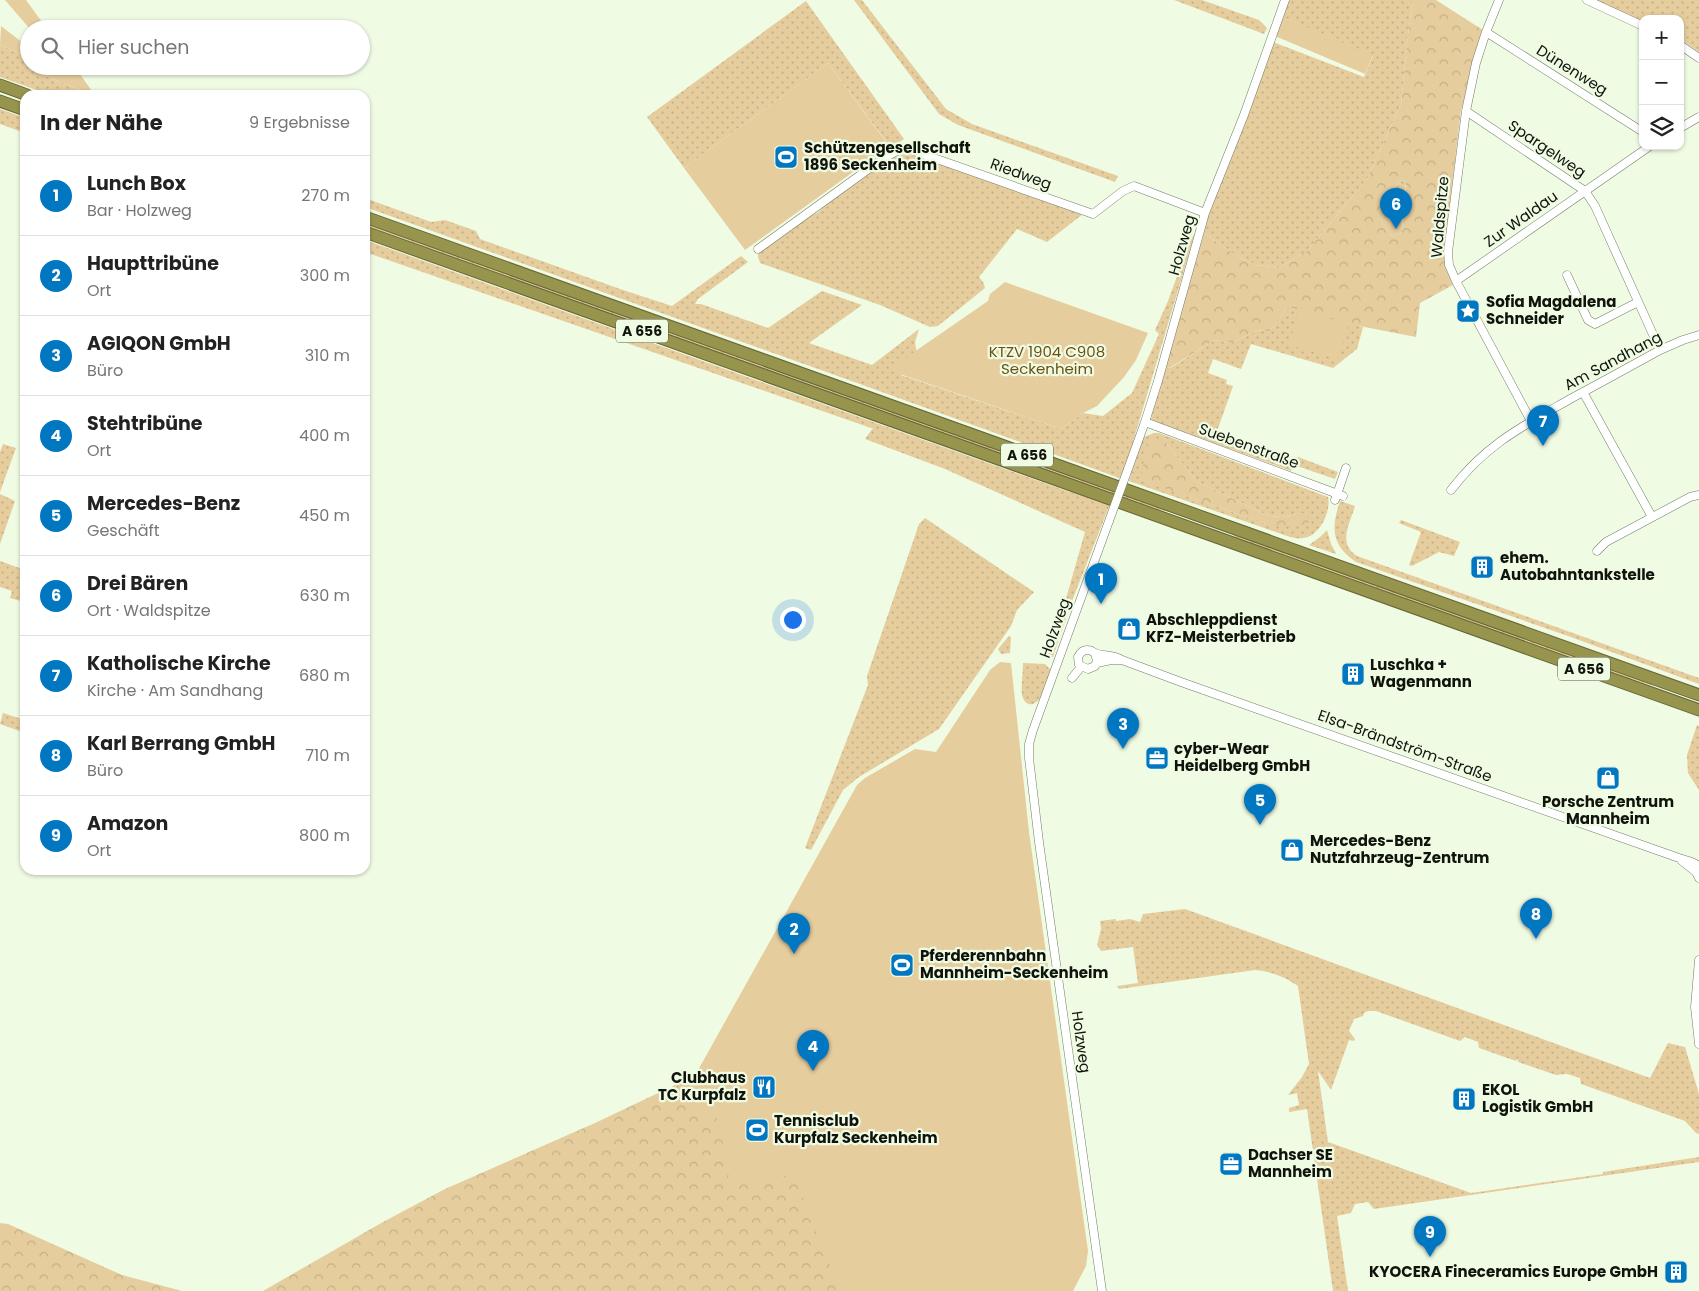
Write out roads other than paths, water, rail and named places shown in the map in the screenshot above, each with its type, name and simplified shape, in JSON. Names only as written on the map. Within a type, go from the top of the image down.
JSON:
[{"type":"highway","points":[[0,85],[20,92]]},
{"type":"highway","points":[[0,101],[20,108]]},
{"type":"highway","name":"A 656","points":[[370,219],[1699,694]]},
{"type":"highway","name":"A 656","points":[[370,234],[1699,710]]},
{"type":"highway","points":[[1683,705],[1699,721]]},
{"type":"street","name":"Holzweg","points":[[1102,1291],[1040,851],[1029,744],[1145,422],[1205,213],[1244,115],[1286,0]]},
{"type":"street","name":"Waldspitze","points":[[1499,0],[1476,63],[1466,112],[1448,252],[1449,265],[1456,281],[1531,421]]},
{"type":"street","points":[[1587,0],[1639,24]]},
{"type":"street","name":"Dünenweg","points":[[1486,32],[1639,129]]},
{"type":"street","points":[[1684,48],[1699,58]]},
{"type":"street","name":"Spargelweg","points":[[1466,112],[1585,191],[1595,206],[1660,350]]},
{"type":"street","points":[[1684,126],[1699,117]]},
{"type":"street","name":"Riedweg","points":[[758,249],[880,160],[902,148],[1093,214],[1123,191],[1134,186],[1205,213]]},
{"type":"street","name":"Zur Waldau","points":[[1456,281],[1644,150]]},
{"type":"street","points":[[1567,274],[1588,320],[1595,324],[1638,302]]},
{"type":"street","name":"Am Sandhang","points":[[1451,490],[1483,454],[1506,436],[1660,350],[1699,335]]},
{"type":"street","points":[[1584,392],[1652,517]]},
{"type":"street","name":"Suebenstraße","points":[[1145,422],[1338,497],[1346,468]]},
{"type":"street","points":[[1597,551],[1606,542],[1690,497],[1699,495]]},
{"type":"street","points":[[1091,650],[1095,653],[1097,658],[1094,666],[1088,669],[1081,667],[1078,663],[1078,657],[1081,652],[1091,650]]},
{"type":"street","points":[[1061,651],[1078,657]]},
{"type":"street","name":"Elsa-Brändström-Straße","points":[[1095,653],[1115,656],[1699,866]]},
{"type":"street","name":"Elsa-Brändström-Straße","points":[[1096,663],[1122,660]]},
{"type":"street","points":[[1072,678],[1081,667]]},
{"type":"street","name":"Elsa-Brändström-Straße","points":[[1679,858],[1696,872],[1699,878]]},
{"type":"street","points":[[1699,960],[1695,1007],[1699,1044]]},
{"type":"place","name":"Schützengesellschaft 1896 Seckenheim","points":[[786,157]]},
{"type":"place","name":"Drei Bären","points":[[1396,229]]},
{"type":"place","name":"Sofia Magdalena Schneider","points":[[1468,311]]},
{"type":"place","name":"Katholische Kirche","points":[[1543,446]]},
{"type":"place","name":"ehem. Autobahntankstelle","points":[[1482,567]]},
{"type":"place","name":"Lunch Box","points":[[1101,604]]},
{"type":"place","name":"Abschleppdienst KFZ-Meisterbetrieb","points":[[1129,629]]},
{"type":"place","name":"Luschka + Wagenmann","points":[[1353,674]]},
{"type":"place","name":"AGIQON GmbH","points":[[1123,749]]},
{"type":"place","name":"cyber-Wear Heidelberg GmbH","points":[[1157,758]]},
{"type":"place","name":"Porsche Zentrum Mannheim","points":[[1608,778]]},
{"type":"place","name":"Mercedes-Benz","points":[[1260,825]]},
{"type":"place","name":"Mercedes-Benz Nutzfahrzeug-Zentrum","points":[[1292,850]]},
{"type":"place","name":"Karl Berrang GmbH","points":[[1536,939]]},
{"type":"place","name":"Haupttribüne","points":[[794,954]]},
{"type":"place","name":"Pferderennbahn Mannheim-Seckenheim","points":[[902,965]]},
{"type":"place","name":"Stehtribüne","points":[[813,1071]]},
{"type":"place","name":"Clubhaus TC Kurpfalz","points":[[764,1087]]},
{"type":"place","name":"EKOL Logistik GmbH","points":[[1464,1099]]},
{"type":"place","name":"Tennisclub Kurpfalz Seckenheim","points":[[757,1130]]},
{"type":"place","name":"Dachser SE Mannheim","points":[[1231,1164]]},
{"type":"place","name":"Amazon","points":[[1430,1257]]},
{"type":"place","name":"KYOCERA Fineceramics Europe GmbH","points":[[1676,1272]]},
{"type":"park label","name":"KTZV 1904 C908 Seckenheim","points":[[1047,360]]}]
